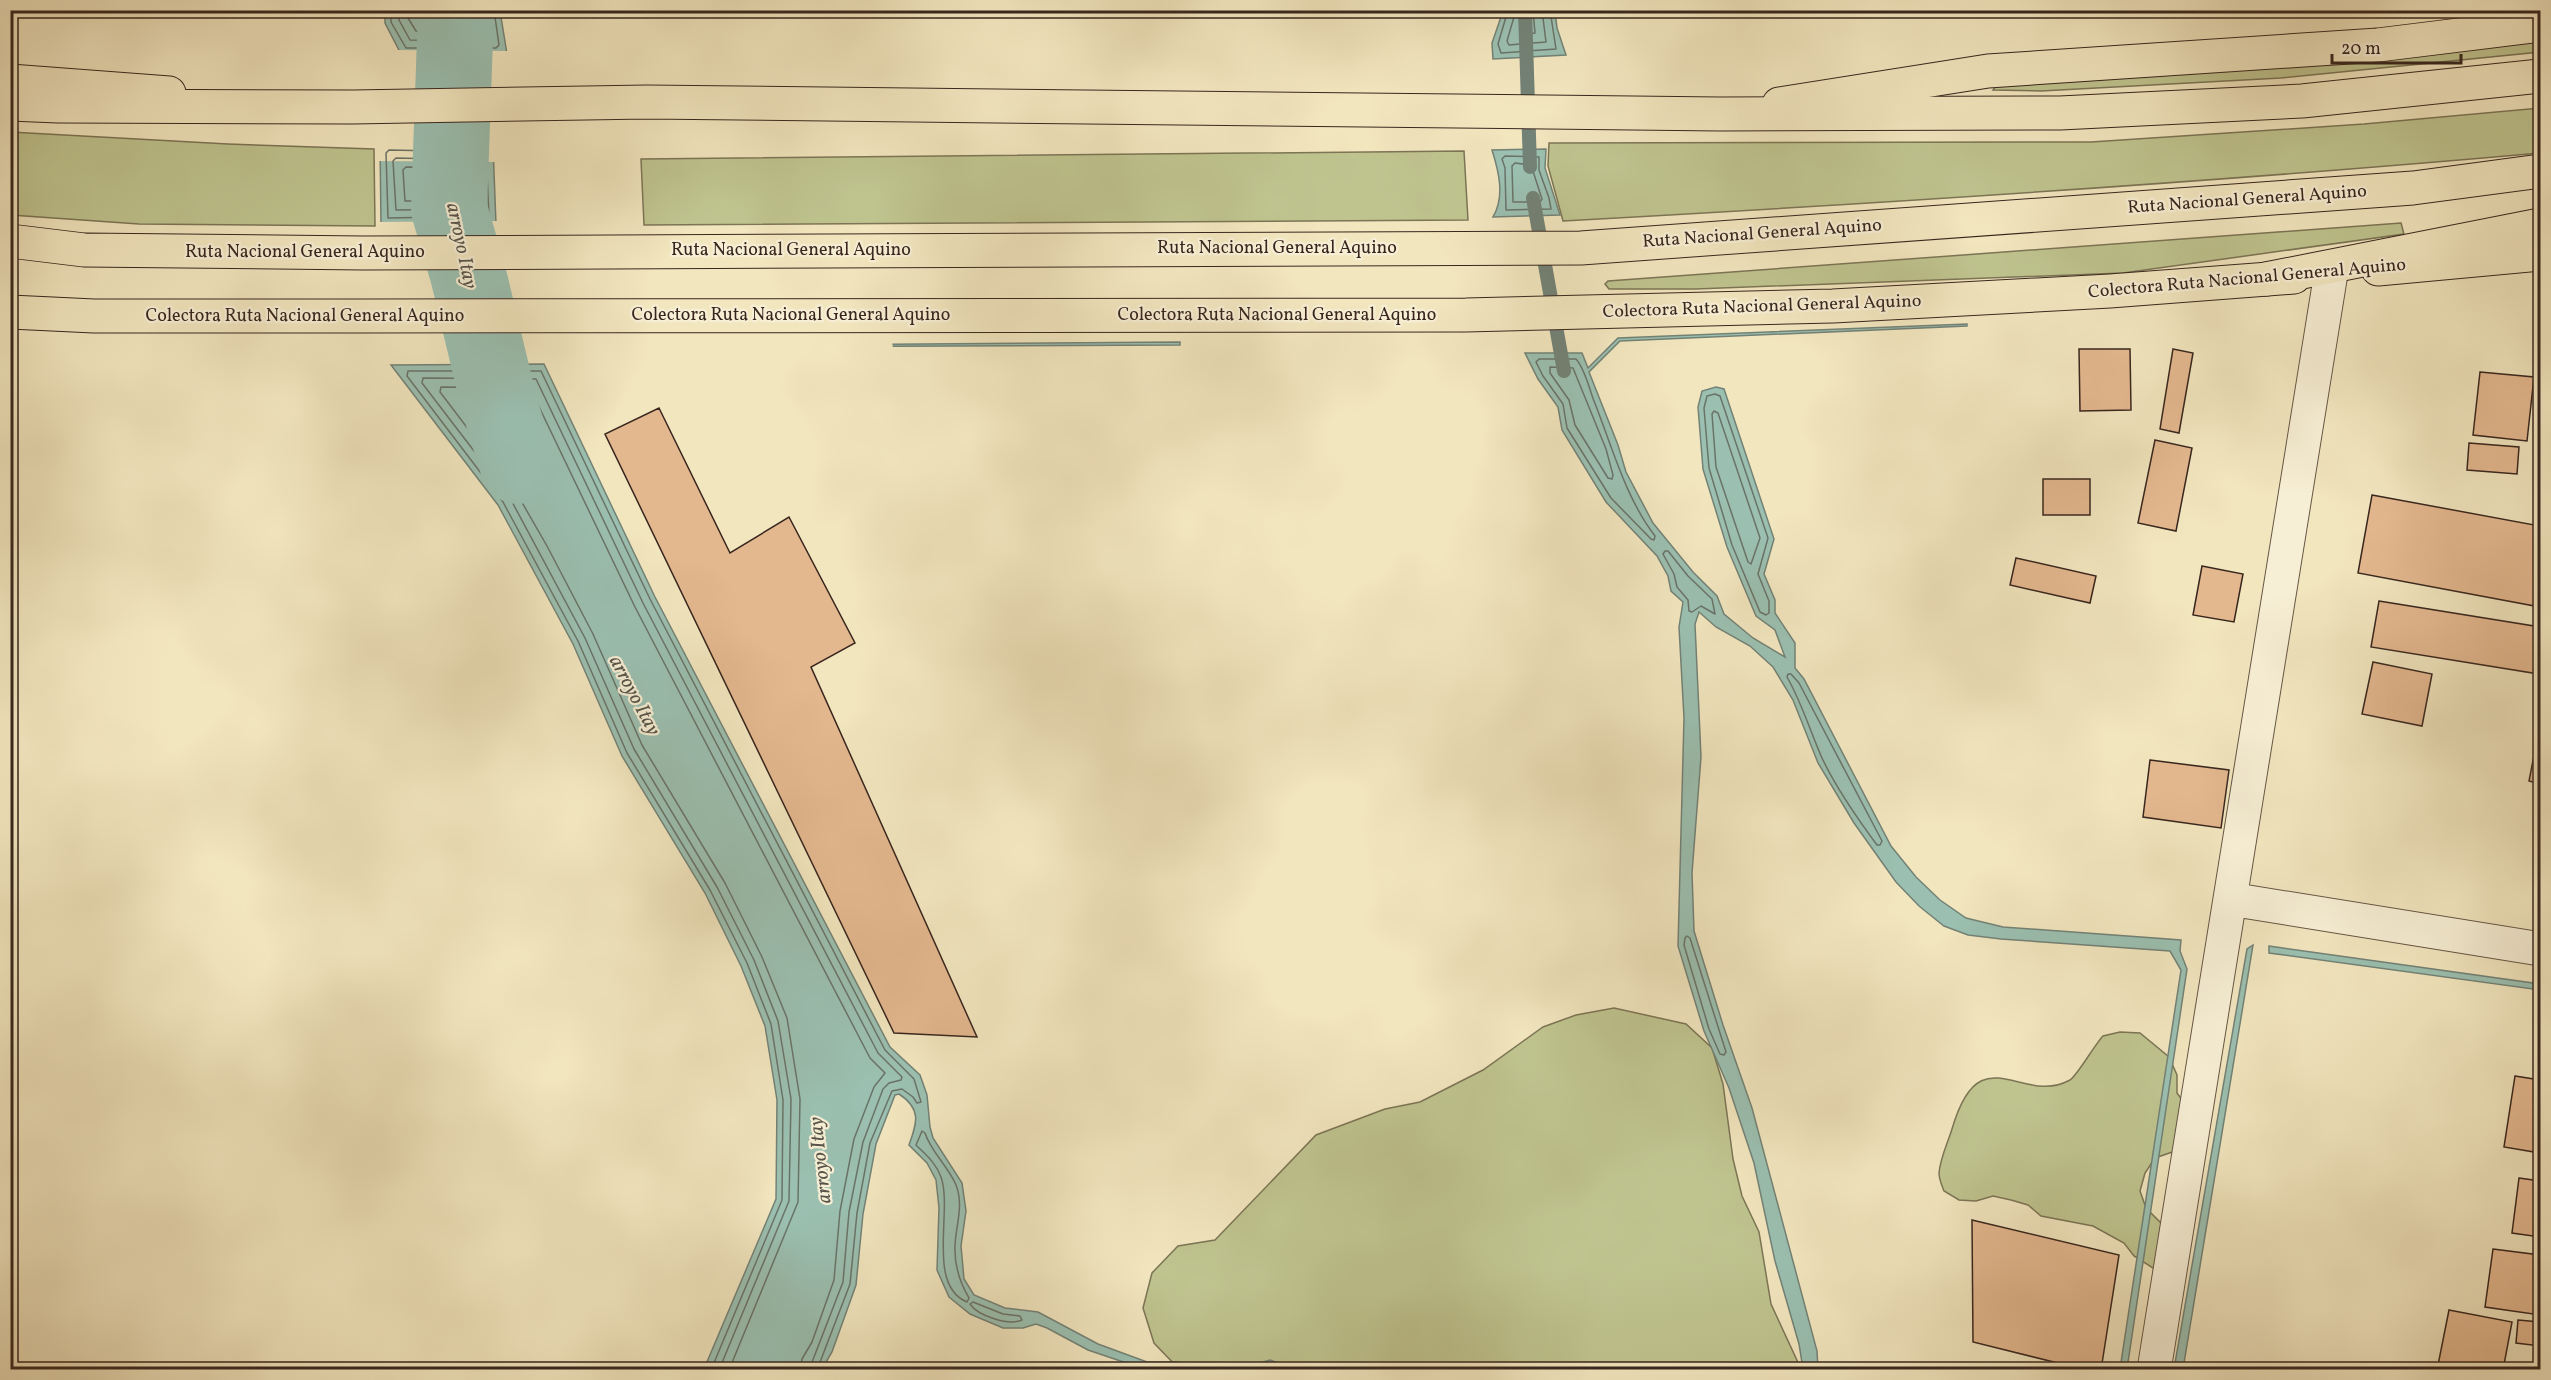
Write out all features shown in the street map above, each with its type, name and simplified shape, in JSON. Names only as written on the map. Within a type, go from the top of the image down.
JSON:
[{"type":"main road","points":[[1720,114],[1988,71],[2378,45],[2541,25]]},
{"type":"main road","points":[[10,104],[353,107],[647,102],[1720,114],[2060,113],[2302,100],[2541,76]]},
{"type":"main road","points":[[10,81],[353,107]]},
{"type":"main road","name":"Ruta Nacional General Aquino","points":[[10,241],[84,250],[363,253],[1581,248],[2413,188],[2541,171]]},
{"type":"main road","points":[[2266,279],[2541,225]]},
{"type":"main road","name":"Colectora Ruta Nacional General Aquino","points":[[10,312],[105,316],[1580,313],[1891,303],[2110,291],[2541,254]]},
{"type":"street","points":[[2154,1370],[2331,273]]},
{"type":"street","points":[[2230,899],[2541,949]]},
{"type":"green space","points":[[2540,38],[2540,52],[2281,78],[2041,91],[1993,90],[1996,86]]},
{"type":"green space","points":[[2540,108],[2540,153],[2174,183],[1685,214],[1563,221],[1548,166],[1549,143],[2091,142],[2364,124]]},
{"type":"green space","points":[[10,132],[228,144],[374,149],[375,226],[139,224],[11,215]]},
{"type":"green space","points":[[1464,151],[1468,220],[644,225],[641,159]]},
{"type":"green space","points":[[2401,223],[2404,234],[2123,273],[1695,289],[1609,289],[1605,284],[1608,281]]},
{"type":"green space","points":[[1614,1008],[1686,1024],[1712,1048],[1723,1084],[1733,1159],[1742,1196],[1759,1232],[1771,1304],[1801,1369],[1179,1369],[1154,1343],[1143,1308],[1152,1273],[1178,1246],[1215,1240],[1316,1135],[1385,1109],[1420,1102],[1483,1070],[1543,1027],[1576,1015]]},
{"type":"green space","points":[[2120,1032],[2140,1033],[2169,1057],[2177,1075],[2177,1093],[2193,1115],[2190,1146],[2155,1158],[2145,1173],[2140,1191],[2146,1208],[2187,1249],[2164,1275],[2134,1256],[2124,1243],[2093,1226],[2041,1216],[2028,1205],[1993,1196],[1976,1201],[1959,1200],[1944,1191],[1939,1173],[1963,1100],[1975,1085],[1989,1078],[2035,1086],[2052,1086],[2070,1080],[2103,1036]]},
{"type":"water","points":[[385,11],[500,11],[507,54],[401,54],[385,23]]},
{"type":"water","points":[[1503,11],[1555,11],[1557,28],[1566,55],[1493,59],[1492,43]]},
{"type":"water","points":[[380,144],[493,146],[496,224],[381,224]]},
{"type":"water","points":[[1546,149],[1545,168],[1560,215],[1493,217],[1500,193],[1499,176],[1492,150]]},
{"type":"water","points":[[1967,324],[1967,326],[1620,341],[1589,372],[1618,445],[1626,472],[1653,523],[1693,572],[1717,596],[1724,614],[1753,638],[1785,657],[1775,630],[1756,616],[1727,547],[1703,469],[1698,407],[1702,391],[1716,387],[1724,389],[1774,539],[1764,574],[1775,600],[1775,613],[1795,643],[1795,668],[1804,679],[1891,846],[1916,877],[1940,900],[1966,918],[2003,927],[2181,940],[2180,951],[2187,969],[2127,1369],[2120,1369],[2181,970],[2170,951],[2001,939],[1968,935],[1944,926],[1919,906],[1896,882],[1854,823],[1818,763],[1793,700],[1773,667],[1750,646],[1716,627],[1699,612],[1695,624],[1701,757],[1692,873],[1694,931],[1752,1108],[1817,1351],[1818,1369],[1803,1369],[1799,1344],[1775,1261],[1754,1163],[1729,1088],[1704,1031],[1678,946],[1684,718],[1679,627],[1683,602],[1671,591],[1668,576],[1657,556],[1606,502],[1562,430],[1558,407],[1538,379],[1525,353],[1582,353],[1588,368],[1618,338]]},
{"type":"water","points":[[1180,342],[1180,345],[676,347],[676,346]]},
{"type":"water","points":[[544,364],[655,597],[890,1047],[920,1075],[927,1095],[933,1138],[962,1183],[966,1211],[961,1246],[964,1279],[974,1295],[1005,1308],[1038,1312],[1098,1344],[1147,1362],[1177,1362],[1204,1369],[1144,1369],[1088,1350],[1036,1324],[1023,1328],[1003,1328],[970,1314],[949,1297],[937,1270],[939,1208],[936,1180],[927,1163],[909,1145],[916,1117],[911,1105],[899,1094],[895,1095],[876,1144],[863,1214],[856,1285],[832,1352],[822,1369],[704,1369],[776,1199],[777,1100],[765,1026],[741,966],[705,893],[622,756],[573,644],[498,505],[391,365]]},
{"type":"water","points":[[2253,945],[2183,1369],[2174,1369],[2247,949]]},
{"type":"water","points":[[2269,946],[2540,984],[2540,990],[2269,953]]},
{"type":"water","points":[[1270,1360],[1281,1364],[1283,1369],[1238,1369]]},
{"type":"pier","points":[[396,50],[509,51],[510,55],[507,57],[401,57]]},
{"type":"pier","points":[[380,141],[494,143],[497,162],[377,161],[377,144]]},
{"type":"pier","points":[[499,221],[496,227],[381,227],[378,222]]},
{"type":"pier","points":[[892,341],[893,349],[676,350],[673,347],[676,343]]},
{"type":"building","points":[[2079,349],[2130,349],[2131,410],[2080,411]]},
{"type":"building","points":[[2173,349],[2193,353],[2179,433],[2160,429]]},
{"type":"building","points":[[2480,372],[2534,377],[2527,441],[2473,435]]},
{"type":"building","points":[[659,408],[730,553],[789,517],[855,643],[811,667],[977,1037],[894,1033],[605,434]]},
{"type":"building","points":[[2155,440],[2192,448],[2176,531],[2138,523]]},
{"type":"building","points":[[2469,443],[2519,447],[2517,474],[2467,470]]},
{"type":"building","points":[[2043,479],[2090,479],[2090,515],[2043,515]]},
{"type":"building","points":[[2372,495],[2540,526],[2540,607],[2358,573]]},
{"type":"building","points":[[2016,558],[2096,576],[2090,603],[2010,585]]},
{"type":"building","points":[[2202,566],[2243,574],[2234,622],[2193,615]]},
{"type":"building","points":[[2379,601],[2540,627],[2539,674],[2371,647]]},
{"type":"building","points":[[2373,662],[2432,674],[2422,726],[2362,714]]},
{"type":"building","points":[[2536,745],[2540,746],[2540,784],[2529,781]]},
{"type":"building","points":[[2150,760],[2229,770],[2221,828],[2143,817]]},
{"type":"building","points":[[2515,1076],[2540,1080],[2540,1153],[2504,1147]]},
{"type":"building","points":[[2519,1178],[2540,1181],[2540,1237],[2512,1233]]},
{"type":"building","points":[[1972,1220],[2119,1255],[2101,1370],[2086,1370],[1973,1342]]},
{"type":"building","points":[[2493,1249],[2540,1255],[2540,1315],[2485,1307]]},
{"type":"building","points":[[2449,1310],[2512,1322],[2503,1370],[2437,1370]]},
{"type":"building","points":[[2518,1320],[2540,1322],[2540,1346],[2516,1343]]},
{"type":"waterway","name":"arroyo Itay","points":[[456,10],[449,209],[468,274],[500,407],[518,466]]},
{"type":"waterway","points":[[1525,10],[1530,167]]},
{"type":"waterway","points":[[1533,198],[1564,371]]}]
